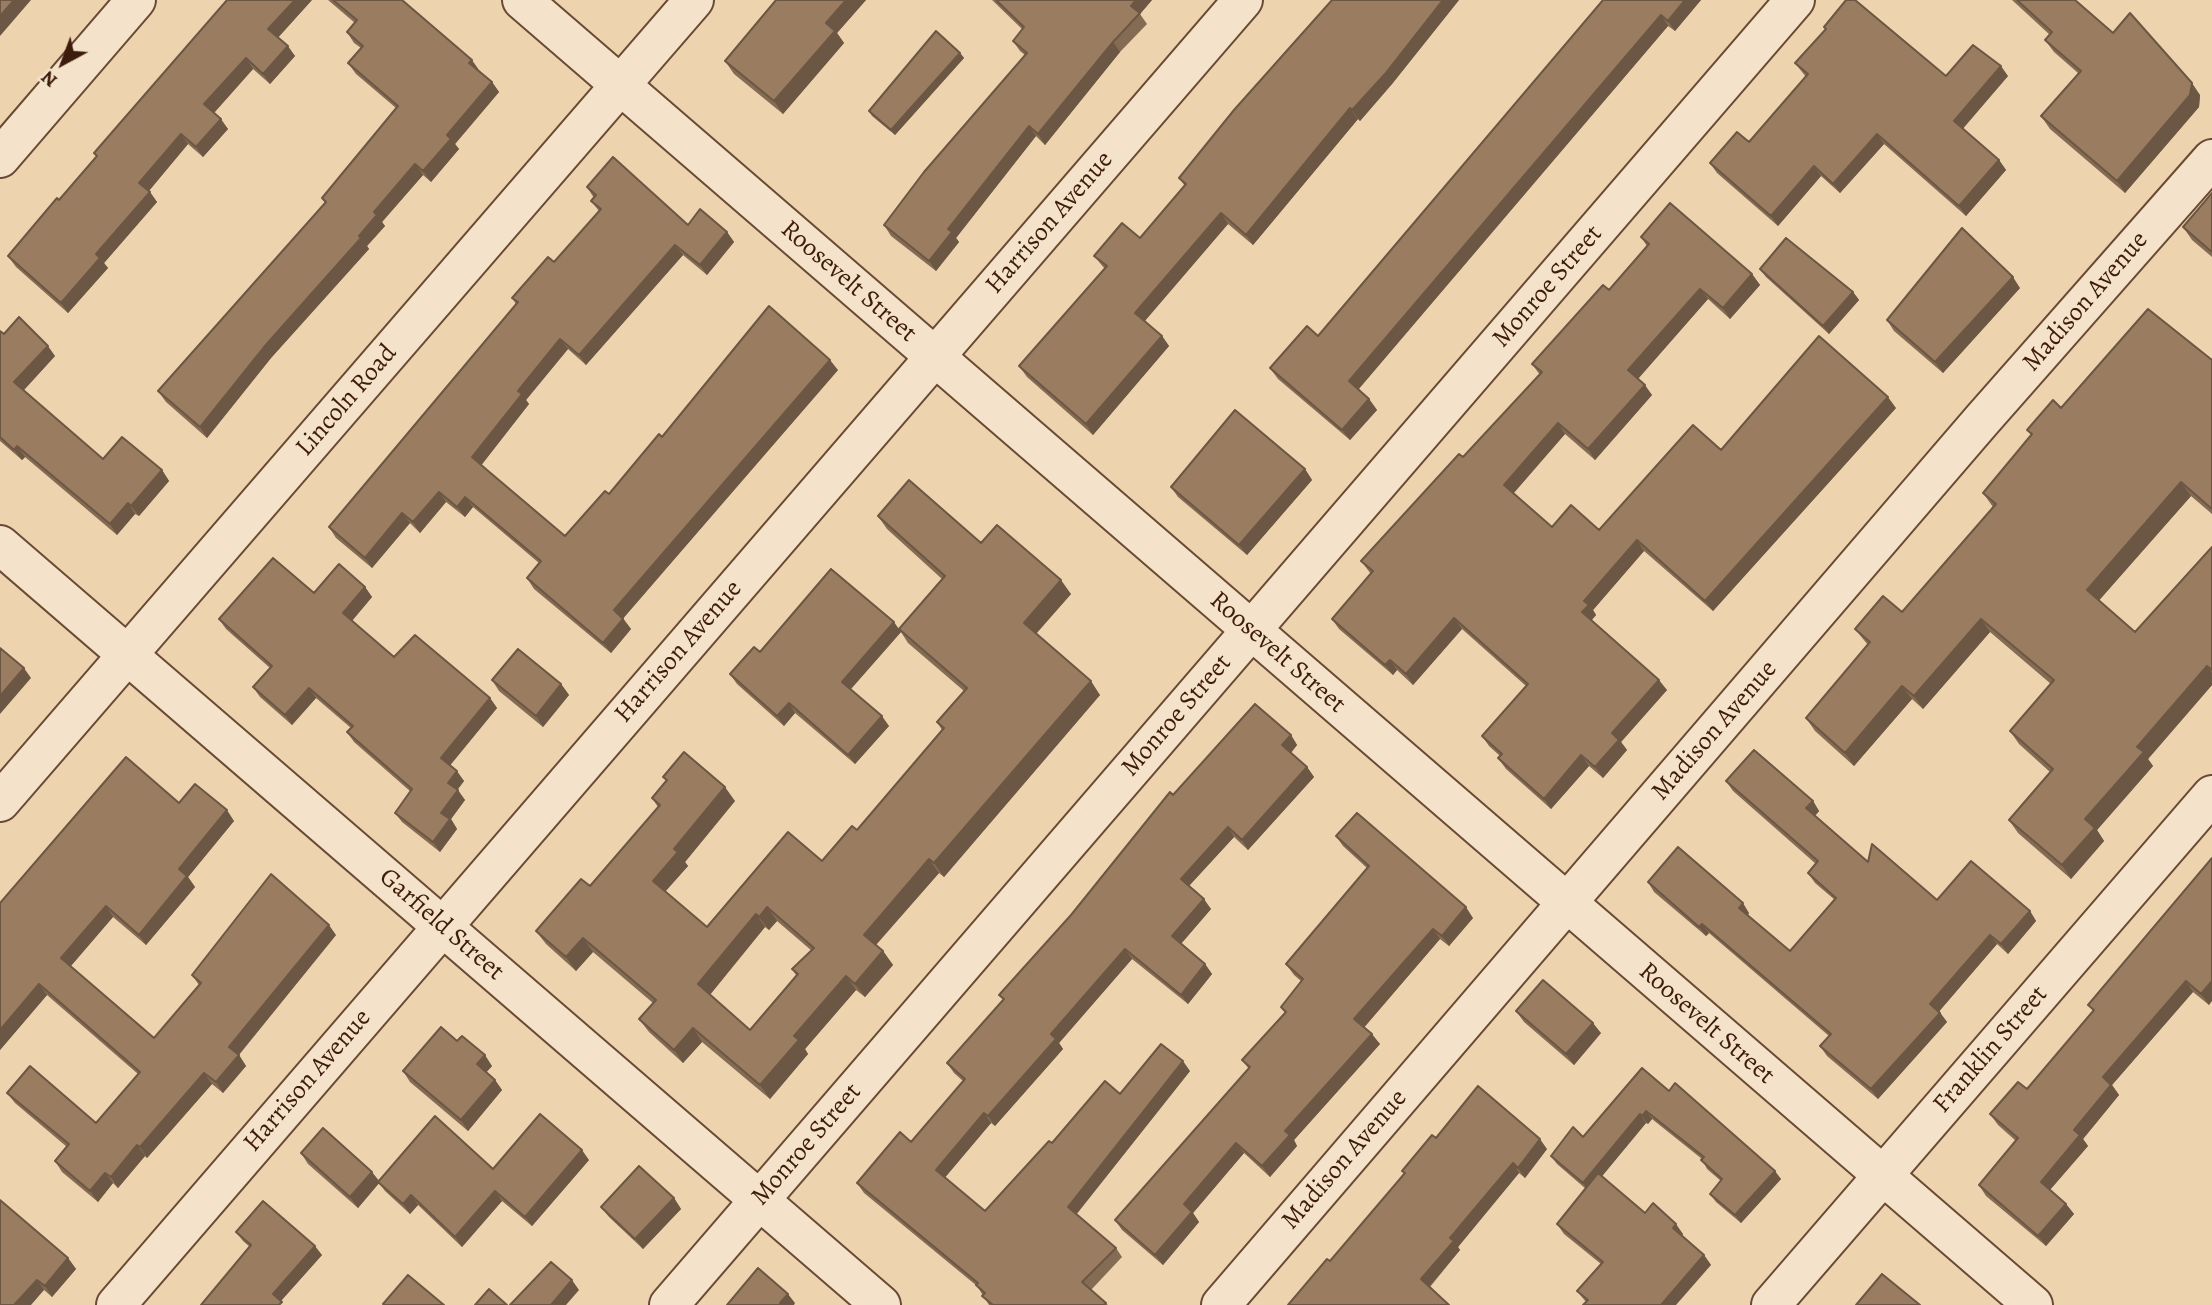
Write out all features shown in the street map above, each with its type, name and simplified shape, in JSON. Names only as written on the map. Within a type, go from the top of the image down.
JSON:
[{"type":"street","points":[[0,158],[136,0]]},
{"type":"street","name":"Roosevelt Street","points":[[522,0],[2033,1305]]},
{"type":"street","name":"Lincoln Road","points":[[0,802],[694,0]]},
{"type":"street","name":"Harrison Avenue","points":[[116,1305],[1243,0]]},
{"type":"street","name":"Monroe Street","points":[[669,1305],[1795,0]]},
{"type":"street","name":"Madison Avenue","points":[[1221,1305],[1973,430],[2212,159]]},
{"type":"street","name":"Garfield Street","points":[[0,545],[881,1305]]},
{"type":"street","name":"Franklin Street","points":[[1771,1305],[2212,795]]},
{"type":"building","points":[[0,0],[14,0],[0,16]]},
{"type":"building","points":[[227,0],[295,0],[268,29],[288,46],[263,74],[246,58],[204,104],[221,119],[196,147],[181,134],[139,183],[150,192],[96,254],[100,258],[61,303],[8,256],[97,156],[94,153]]},
{"type":"building","points":[[333,0],[402,0],[472,60],[469,63],[492,82],[447,135],[451,139],[423,171],[415,164],[374,212],[377,215],[359,236],[361,238],[264,347],[200,427],[158,391],[326,202],[322,198],[398,106],[348,63],[363,46],[347,32],[357,20]]},
{"type":"building","points":[[776,0],[846,0],[826,23],[835,31],[774,101],[725,61]]},
{"type":"building","points":[[996,0],[1136,0],[1131,6],[1140,13],[1038,134],[1029,126],[948,229],[952,232],[929,261],[884,225],[924,172],[1027,53],[1013,41],[1024,27]]},
{"type":"building","points":[[1332,0],[1443,0],[1385,74],[1352,110],[1350,108],[1246,235],[1221,213],[1135,313],[1162,336],[1086,424],[1019,366],[1107,266],[1094,256],[1122,223],[1140,238],[1186,184],[1179,178],[1234,110]]},
{"type":"building","points":[[1603,0],[1685,0],[1668,21],[1661,15],[1349,381],[1369,399],[1342,430],[1270,368],[1307,326],[1318,336]]},
{"type":"building","points":[[1846,0],[1855,0],[1946,76],[1973,45],[2001,66],[1954,121],[1999,160],[1959,206],[1877,134],[1833,184],[1814,166],[1771,216],[1710,163],[1737,132],[1749,142],[1808,74],[1795,63],[1826,29],[1824,27]]},
{"type":"building","points":[[2017,0],[2075,0],[2113,33],[2130,13],[2192,83],[2190,95],[2117,181],[2041,116],[2081,71],[2045,40],[2052,32]]},
{"type":"building","points":[[936,31],[960,53],[891,130],[869,111]]},
{"type":"building","points":[[613,157],[688,225],[700,209],[727,232],[700,265],[675,245],[579,355],[560,339],[518,391],[522,394],[472,457],[565,536],[605,491],[609,494],[659,434],[662,437],[769,306],[830,360],[614,610],[623,619],[603,643],[527,578],[541,561],[465,497],[457,507],[439,492],[413,522],[402,513],[365,558],[329,527],[518,302],[512,298],[548,257],[554,262],[601,209],[591,201],[596,195],[587,187]]},
{"type":"building","points":[[2212,193],[2212,252],[2183,227]]},
{"type":"building","points":[[1670,203],[1752,274],[1723,308],[1700,289],[1628,370],[1645,385],[1588,449],[1558,423],[1504,485],[1552,527],[1571,505],[1599,530],[1693,425],[1721,450],[1819,336],[1888,397],[1705,601],[1637,540],[1584,601],[1589,605],[1582,612],[1659,680],[1612,733],[1619,740],[1595,767],[1581,755],[1544,799],[1498,758],[1502,754],[1482,736],[1528,684],[1454,618],[1406,674],[1390,660],[1385,665],[1332,619],[1373,571],[1361,561],[1459,454],[1463,457],[1542,372],[1532,364],[1603,285],[1609,290],[1649,244],[1641,237]]},
{"type":"building","points":[[1962,228],[2013,277],[1935,362],[1887,320]]},
{"type":"building","points":[[1786,238],[1853,292],[1823,326],[1760,269]]},
{"type":"building","points":[[2148,309],[2212,360],[2212,509],[2181,482],[2087,590],[2135,632],[2212,547],[2212,670],[2207,666],[2137,747],[2144,752],[2085,819],[2095,828],[2062,865],[2009,820],[2053,769],[2010,731],[2054,680],[1981,619],[1914,696],[1902,686],[1845,753],[1806,718],[1870,642],[1855,629],[1883,596],[1902,612],[1996,504],[1983,493],[2032,434],[2027,430],[2053,400],[2061,408]]},
{"type":"building","points":[[19,317],[48,346],[14,382],[103,459],[122,437],[162,470],[131,506],[128,503],[110,524],[17,446],[14,450],[0,437],[0,331],[4,334]]},
{"type":"building","points":[[1235,410],[1305,469],[1239,545],[1171,487]]},
{"type":"building","points":[[909,480],[981,543],[997,525],[1061,580],[1024,623],[1091,681],[934,863],[929,859],[864,935],[883,951],[855,984],[846,976],[794,1036],[799,1040],[760,1085],[693,1028],[674,1050],[639,1019],[656,1000],[583,938],[566,957],[536,931],[581,879],[590,886],[660,805],[652,798],[667,780],[663,777],[684,752],[725,787],[674,849],[678,852],[653,881],[707,927],[788,832],[822,861],[852,826],[857,830],[944,728],[937,722],[967,688],[899,629],[945,576],[878,516]],"holes":[[[767,907],[814,948],[792,969],[798,974],[750,1030],[698,984],[756,914],[759,917]]]},
{"type":"building","points":[[273,558],[314,593],[339,564],[365,587],[343,613],[394,657],[415,635],[490,698],[441,758],[457,771],[448,783],[458,790],[441,813],[450,819],[433,842],[395,813],[412,789],[347,732],[353,726],[309,688],[285,715],[253,687],[272,666],[219,619]]},
{"type":"building","points":[[831,569],[894,622],[842,682],[882,716],[848,755],[789,703],[777,716],[730,674],[754,647],[760,652]]},
{"type":"building","points":[[0,648],[24,668],[0,696]]},
{"type":"building","points":[[518,649],[561,684],[536,716],[492,680]]},
{"type":"building","points":[[1255,704],[1291,735],[1282,745],[1307,767],[1242,840],[1228,827],[1181,879],[1204,899],[1172,936],[1205,964],[1181,995],[1125,949],[1051,1034],[1056,1039],[988,1116],[984,1113],[936,1170],[985,1211],[1049,1141],[1052,1143],[1105,1081],[1120,1094],[1161,1044],[1183,1061],[1068,1207],[1116,1248],[1082,1282],[1106,1303],[993,1305],[982,1296],[985,1293],[976,1285],[978,1283],[857,1183],[900,1132],[911,1142],[965,1079],[947,1063],[1004,999],[999,995],[1071,915],[1170,792],[1173,795]]},
{"type":"building","points":[[1754,750],[1813,801],[1806,808],[1868,862],[1872,844],[1937,900],[1971,861],[2030,911],[2001,944],[1990,935],[1930,1004],[1940,1013],[1871,1089],[1820,1046],[1831,1034],[1702,924],[1699,927],[1648,882],[1678,847],[1743,903],[1739,908],[1790,951],[1836,898],[1808,873],[1818,861],[1726,781]]},
{"type":"building","points":[[126,757],[179,803],[195,784],[227,810],[179,869],[187,876],[139,935],[106,906],[61,958],[154,1038],[201,983],[192,975],[271,874],[329,925],[229,1047],[239,1055],[216,1082],[204,1073],[140,1147],[137,1145],[111,1177],[105,1173],[90,1191],[55,1161],[69,1144],[7,1093],[30,1066],[96,1123],[140,1072],[39,984],[0,1030],[0,903]]},
{"type":"building","points":[[1357,813],[1466,907],[1442,936],[1433,929],[1354,1019],[1372,1034],[1285,1131],[1290,1135],[1262,1166],[1236,1143],[1184,1204],[1192,1212],[1155,1255],[1115,1220],[1250,1067],[1242,1060],[1286,1012],[1281,1007],[1303,979],[1286,964],[1369,866],[1336,836]]},
{"type":"building","points":[[2212,858],[2212,981],[2201,994],[2186,981],[2103,1077],[2111,1085],[2074,1130],[2080,1135],[2041,1182],[2066,1204],[2038,1236],[1979,1185],[2018,1138],[1990,1114],[2018,1082],[2027,1089],[2094,1010],[2088,1005]]},
{"type":"building","points":[[1543,980],[1593,1023],[1566,1054],[1516,1011]]},
{"type":"building","points":[[441,1027],[457,1041],[462,1036],[485,1055],[477,1064],[495,1080],[461,1120],[403,1071]]},
{"type":"building","points":[[1642,1068],[1669,1091],[1675,1083],[1775,1171],[1735,1215],[1710,1194],[1722,1179],[1701,1160],[1704,1157],[1646,1111],[1642,1116],[1640,1114],[1583,1183],[1551,1156],[1573,1127],[1583,1137]]},
{"type":"building","points":[[1478,1086],[1540,1139],[1518,1168],[1513,1163],[1450,1238],[1454,1241],[1421,1279],[1449,1305],[1288,1305],[1327,1259],[1330,1261],[1405,1173],[1402,1171],[1432,1135],[1436,1138]]},
{"type":"building","points":[[540,1114],[582,1150],[525,1217],[495,1191],[455,1237],[411,1195],[403,1204],[378,1182],[435,1116],[493,1169]]},
{"type":"building","points":[[323,1128],[372,1172],[350,1197],[301,1153]]},
{"type":"building","points":[[639,1166],[674,1198],[635,1239],[601,1207]]},
{"type":"building","points":[[1598,1173],[1645,1213],[1653,1203],[1676,1224],[1673,1228],[1704,1255],[1661,1305],[1583,1305],[1588,1300],[1577,1291],[1603,1262],[1557,1224]]},
{"type":"building","points":[[0,1200],[68,1258],[45,1286],[37,1280],[14,1305],[0,1305]]},
{"type":"building","points":[[263,1201],[315,1246],[273,1294],[282,1302],[279,1305],[201,1305],[251,1245],[236,1232]]},
{"type":"building","points":[[551,1262],[572,1280],[551,1305],[510,1305]]},
{"type":"building","points":[[758,1268],[788,1294],[780,1303],[782,1305],[727,1305]]},
{"type":"building","points":[[1882,1274],[1920,1305],[1856,1305]]},
{"type":"building","points":[[408,1275],[444,1305],[384,1305]]},
{"type":"building","points":[[489,1289],[507,1305],[475,1305]]}]
